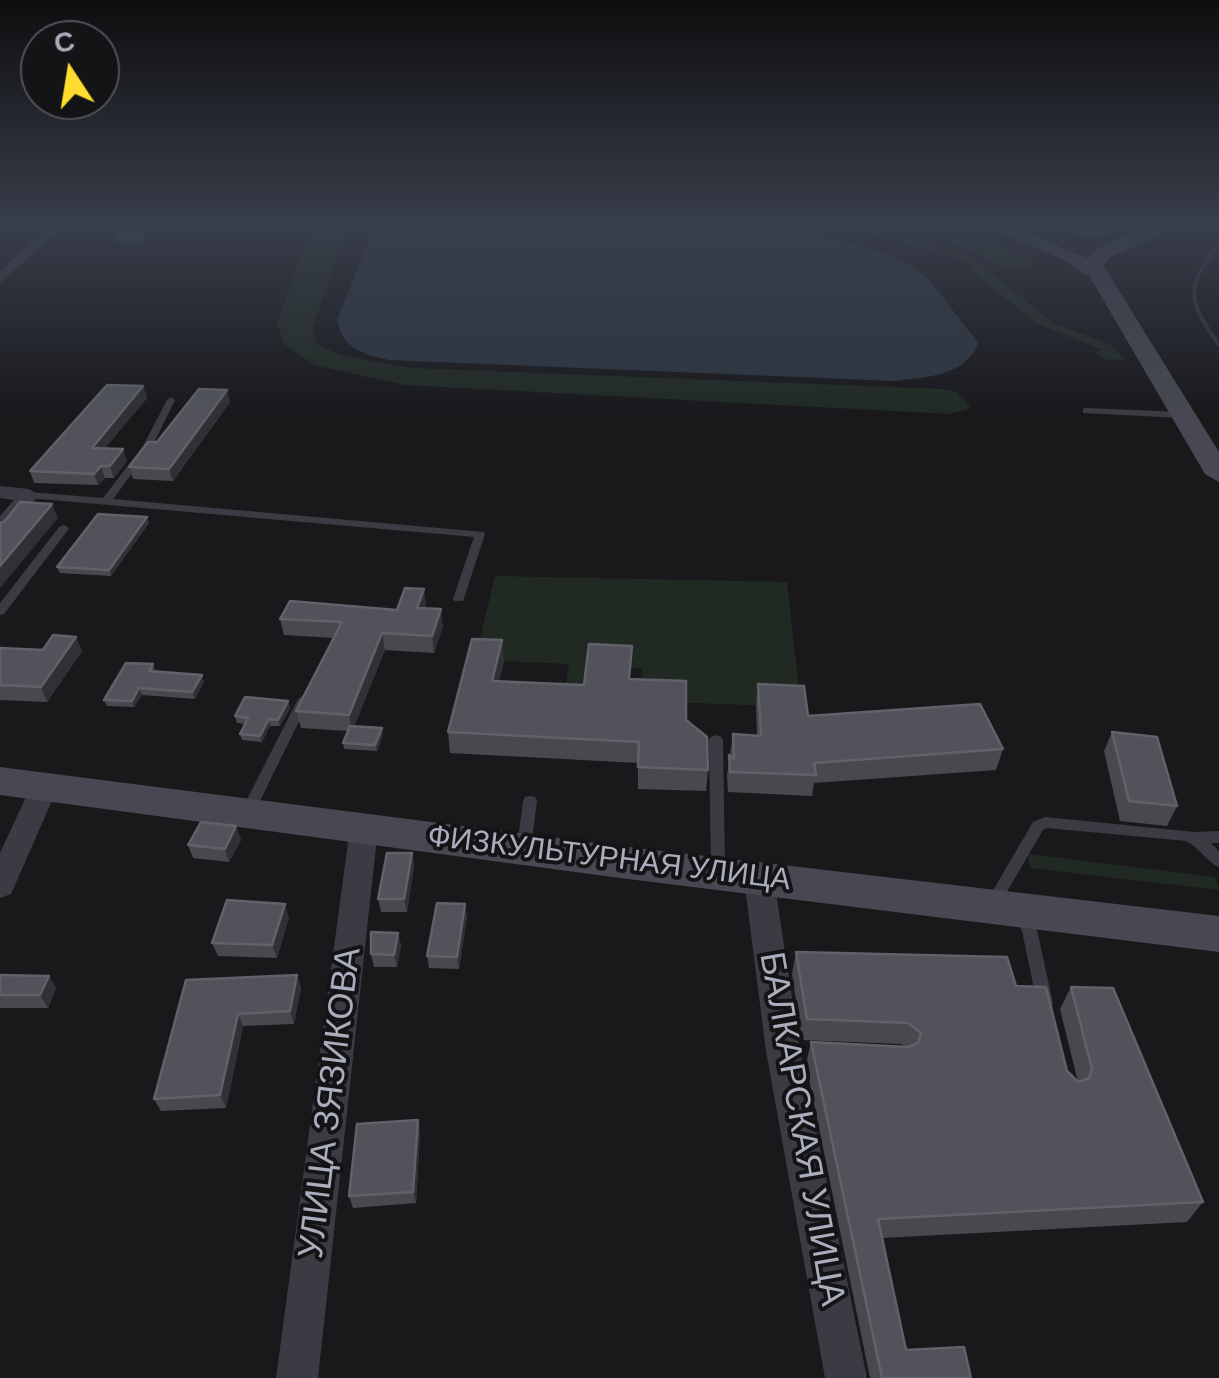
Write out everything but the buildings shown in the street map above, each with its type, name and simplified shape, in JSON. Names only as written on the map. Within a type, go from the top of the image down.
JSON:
[{"type":"street","points":[[1103,287],[1219,474]]},
{"type":"street","points":[[0,492],[29,495]]},
{"type":"street","points":[[0,529],[29,495]]},
{"type":"street","name":"ФИЗКУЛЬТУРНАЯ УЛИЦА","points":[[0,781],[759,880],[1219,934]]},
{"type":"street","points":[[0,886],[44,787]]},
{"type":"street","name":"УЛИЦА ЗЯЗИКОВА","points":[[297,1378],[364,828]]},
{"type":"street","name":"БАЛКАРСКАЯ УЛИЦА","points":[[759,880],[846,1378]]},
{"type":"lane","points":[[107,500],[147,446],[170,400]]},
{"type":"lane","points":[[1086,411],[1182,415]]},
{"type":"lane","points":[[29,495],[480,534],[459,598]]},
{"type":"lane","points":[[0,611],[64,528]]},
{"type":"lane","points":[[247,813],[308,692]]},
{"type":"lane","points":[[716,740],[718,874]]},
{"type":"lane","points":[[524,850],[530,801]]},
{"type":"lane","points":[[1050,1025],[1026,924],[1019,916],[991,906],[1038,826],[1045,822],[1219,838]]},
{"type":"lane","points":[[1189,836],[1204,844],[1219,861]]},
{"type":"shaded area","points":[[290,287],[327,287],[312,330],[317,344],[340,355],[411,368],[942,389],[956,392],[970,405],[967,410],[949,414],[405,385],[314,365],[283,343],[277,323]]},
{"type":"shaded area","points":[[992,287],[1009,287],[1053,323],[1111,345],[1125,359],[1107,360],[1094,353],[1103,350],[1037,324]]},
{"type":"shaded area","points":[[495,576],[787,582],[801,707],[641,701],[642,668],[590,665],[584,707],[563,706],[569,664],[475,660]]},
{"type":"shaded area","points":[[1028,854],[1215,877],[1219,890],[1030,868]]},
{"type":"water","points":[[350,287],[935,287],[978,343],[972,354],[955,368],[895,381],[389,360],[349,344],[337,320]]},
{"type":"waterway","points":[[1195,287],[1201,317],[1219,345]]}]
